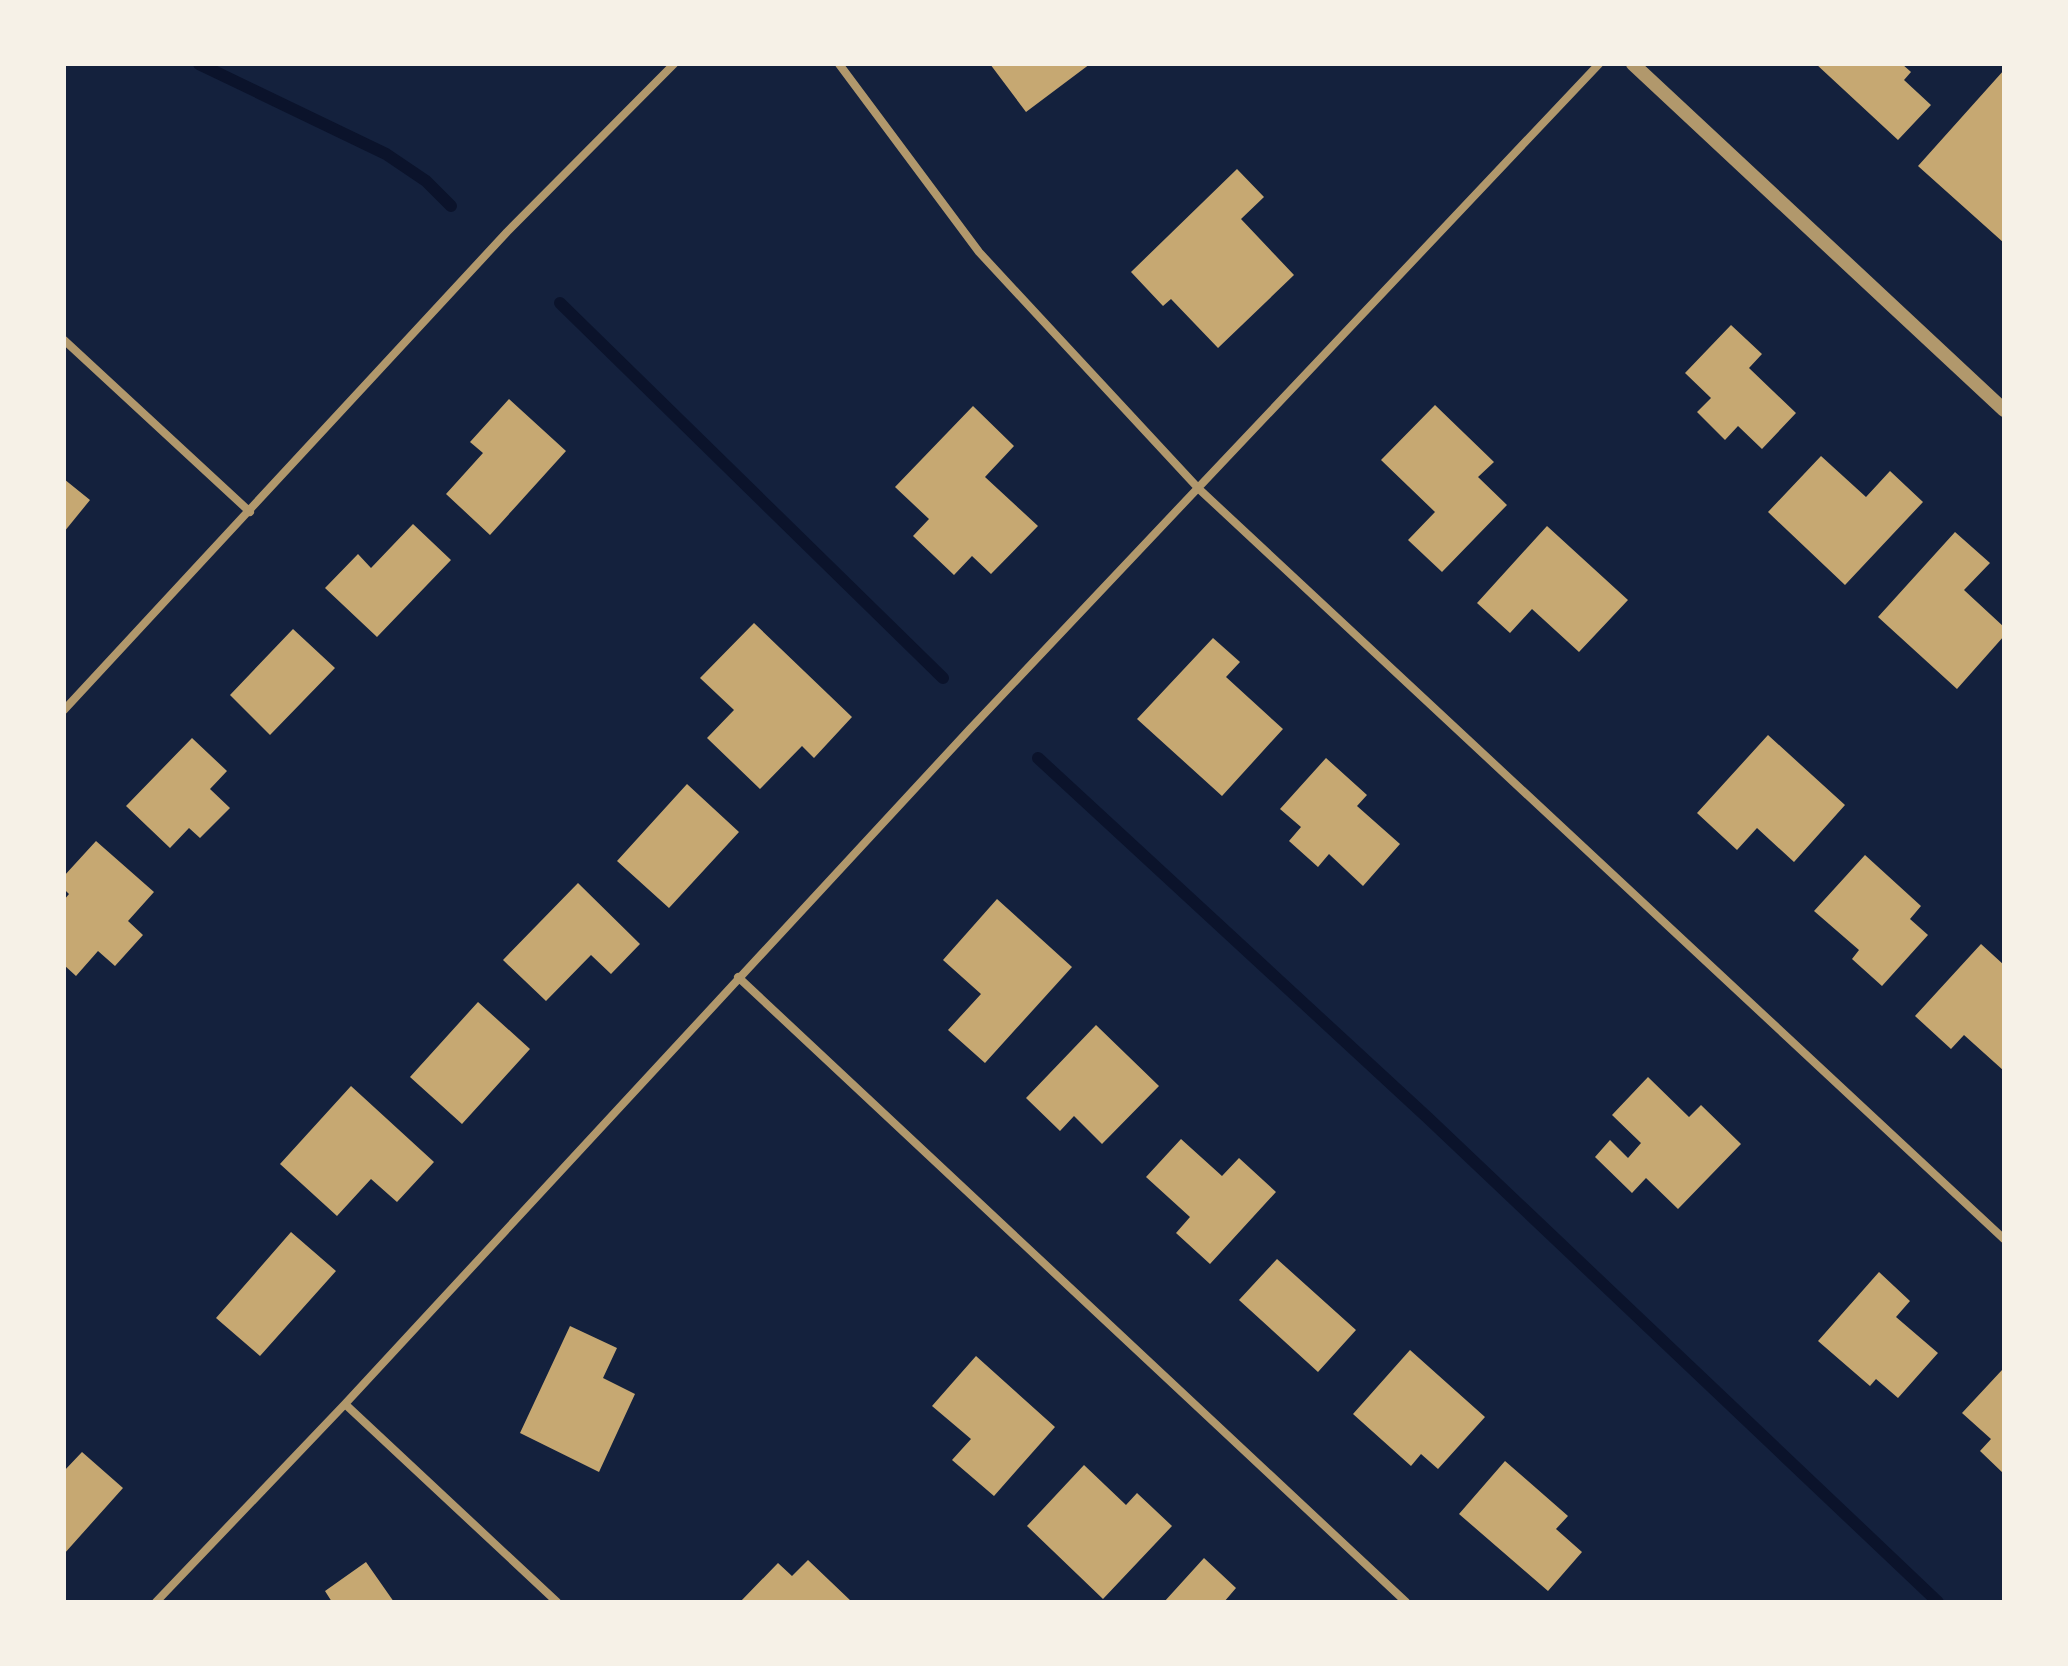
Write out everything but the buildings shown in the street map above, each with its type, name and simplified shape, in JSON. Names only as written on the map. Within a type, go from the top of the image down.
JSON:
[{"type":"street","points":[[64,710],[507,232],[674,64]]},
{"type":"street","points":[[839,64],[979,252],[1199,489],[2004,1239]]},
{"type":"street","points":[[156,1602],[345,1404],[738,977],[1599,64]]},
{"type":"street","points":[[1633,64],[2004,410]]},
{"type":"street","points":[[64,340],[250,512]]},
{"type":"street","points":[[738,977],[1406,1602]]},
{"type":"street","points":[[345,1404],[557,1602]]},
{"type":"waterway","points":[[199,64],[386,154],[426,181],[451,206]]},
{"type":"waterway","points":[[560,303],[943,678]]},
{"type":"waterway","points":[[1038,758],[1428,1118],[1938,1602]]}]
